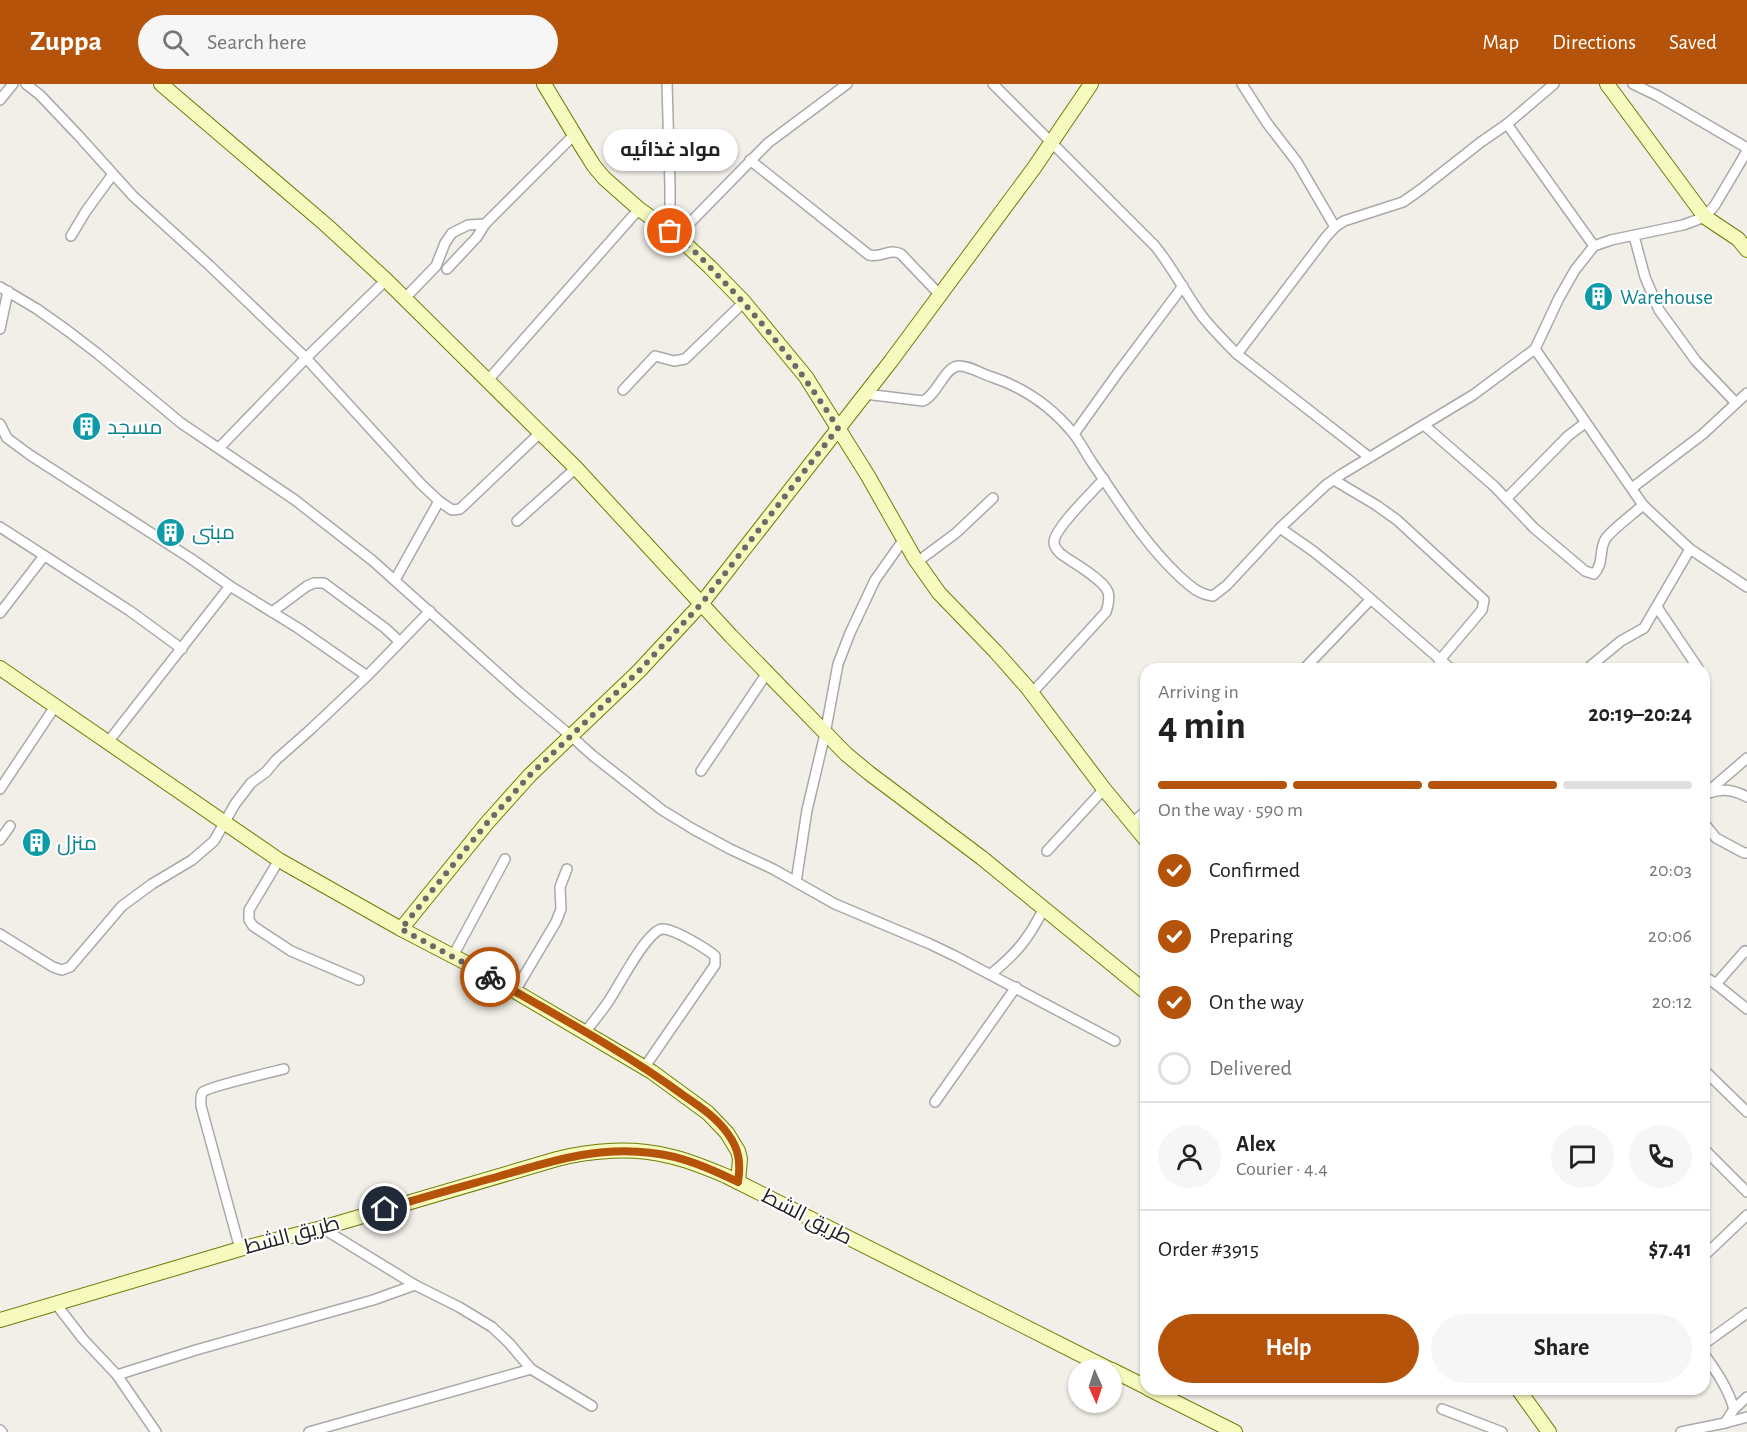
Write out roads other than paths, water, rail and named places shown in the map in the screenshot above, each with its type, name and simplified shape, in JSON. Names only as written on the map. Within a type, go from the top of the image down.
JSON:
[{"type":"street","points":[[0,100],[13,84]]},
{"type":"street","points":[[27,84],[147,209],[306,358],[421,484],[452,510],[460,509],[541,432]]},
{"type":"street","points":[[161,84],[325,224],[405,298],[576,468],[825,734],[869,773],[982,858],[1140,987]]},
{"type":"street","points":[[544,84],[599,172],[639,209],[674,233],[710,267],[744,302],[806,378],[917,562],[939,593],[1032,693],[1140,834]]},
{"type":"street","points":[[667,84],[674,233]]},
{"type":"street","points":[[674,233],[768,143],[847,84]]},
{"type":"street","points":[[993,84],[1155,246],[1174,270],[1203,316],[1237,354],[1369,456]]},
{"type":"street","points":[[401,929],[487,823],[530,775],[639,671],[702,603],[940,296],[1091,84]]},
{"type":"street","points":[[1242,84],[1267,123],[1297,162],[1335,227]]},
{"type":"street","points":[[1237,354],[1335,227],[1344,221],[1403,202],[1507,124],[1554,84]]},
{"type":"street","points":[[1607,84],[1705,217],[1738,238],[1747,250]]},
{"type":"street","points":[[865,394],[923,401],[929,398],[950,370],[958,366],[1022,389],[1043,403],[1074,434],[1138,531],[1170,567],[1202,595],[1213,596],[1227,585],[1280,528],[1334,480],[1369,456],[1473,395],[1535,349],[1575,270],[1594,246],[1611,240],[1683,225],[1705,217],[1715,205],[1747,149],[1658,96],[1633,84]]},
{"type":"street","points":[[1507,124],[1594,246]]},
{"type":"street","points":[[447,269],[477,237],[485,224],[574,135]]},
{"type":"street","points":[[750,160],[870,255],[880,256],[889,251],[901,254],[940,296]]},
{"type":"street","points":[[71,236],[113,174]]},
{"type":"street","points":[[488,380],[639,209]]},
{"type":"street","points":[[405,298],[436,266],[445,243],[452,233],[468,225],[485,224]]},
{"type":"street","points":[[1634,236],[1645,277],[1659,310],[1696,361],[1736,403]]},
{"type":"street","points":[[219,448],[386,280]]},
{"type":"street","points":[[1074,434],[1183,286]]},
{"type":"street","points":[[0,329],[4,289],[68,331],[181,423],[295,500],[395,580],[520,693],[592,755],[662,810],[730,849],[835,904],[930,944],[1016,987],[1115,1041]]},
{"type":"street","points":[[623,390],[655,356],[674,361],[685,359],[744,302]]},
{"type":"street","points":[[1535,349],[1642,505],[1690,549],[1747,587]]},
{"type":"street","points":[[1632,488],[1703,434],[1747,393]]},
{"type":"street","points":[[1506,498],[1568,436],[1585,423]]},
{"type":"street","points":[[0,424],[7,438],[30,455],[333,651],[367,676]]},
{"type":"street","points":[[1424,425],[1506,498],[1542,535],[1586,571],[1594,574],[1602,560],[1601,550],[1606,539],[1642,505]]},
{"type":"street","points":[[517,521],[576,468]]},
{"type":"street","points":[[1032,693],[1106,612],[1109,603],[1108,592],[1101,583],[1061,554],[1056,549],[1054,540],[1059,528],[1104,479]]},
{"type":"street","points":[[1334,480],[1377,505],[1397,520],[1484,600],[1482,610],[1439,661]]},
{"type":"street","points":[[917,562],[956,533],[993,498]]},
{"type":"street","points":[[395,580],[439,501]]},
{"type":"street","points":[[0,527],[130,611],[182,649]]},
{"type":"street","points":[[1280,528],[1313,551],[1371,599],[1442,663]]},
{"type":"street","points":[[796,882],[807,810],[841,654],[875,580],[904,539]]},
{"type":"street","points":[[1594,663],[1621,641],[1644,628],[1690,549]]},
{"type":"street","points":[[0,613],[44,556]]},
{"type":"street","points":[[272,612],[307,586],[324,583],[385,628],[400,642]]},
{"type":"street","points":[[108,742],[231,586]]},
{"type":"street","points":[[1310,663],[1371,599]]},
{"type":"street","points":[[1656,607],[1695,663]]},
{"type":"street","points":[[0,934],[53,967],[62,970],[70,967],[122,906],[203,852],[218,836],[235,804],[251,783],[266,772],[276,760],[367,676],[429,611]]},
{"type":"street","points":[[0,668],[279,860],[515,991],[644,1068],[708,1113],[727,1133],[740,1159],[738,1182]]},
{"type":"street","points":[[701,771],[767,673]]},
{"type":"street","points":[[0,789],[56,705]]},
{"type":"street","points":[[1710,790],[1747,758]]},
{"type":"street","points":[[1047,851],[1104,789]]},
{"type":"street","points":[[1710,793],[1718,790],[1736,790],[1747,797]]},
{"type":"street","points":[[1131,824],[1140,816]]},
{"type":"street","points":[[0,840],[10,826]]},
{"type":"street","points":[[1710,830],[1716,838],[1747,854]]},
{"type":"street","points":[[453,956],[506,859]]},
{"type":"street","points":[[279,860],[249,910],[250,923],[291,951],[358,980]]},
{"type":"street","points":[[515,991],[556,922],[561,909],[560,888],[567,869]]},
{"type":"street","points":[[991,975],[1015,954],[1044,908]]},
{"type":"street","points":[[585,1032],[653,934],[662,929],[671,930],[707,950],[715,956],[715,965],[644,1068]]},
{"type":"street","points":[[1716,984],[1739,956],[1747,952]]},
{"type":"street","points":[[1710,980],[1747,1009]]},
{"type":"street","points":[[935,1102],[1016,987]]},
{"type":"street","points":[[240,1249],[201,1106],[201,1094],[216,1087],[284,1069]]},
{"type":"street","points":[[1710,1076],[1747,1112]]},
{"type":"street","name":"طريق الشط","points":[[0,1320],[547,1162],[591,1153],[638,1152],[667,1155],[738,1182],[1089,1359]]},
{"type":"street","points":[[1710,1155],[1747,1192]]},
{"type":"street","points":[[1710,1250],[1747,1215]]},
{"type":"street","points":[[322,1228],[492,1327],[531,1369],[592,1406]]},
{"type":"street","points":[[117,1375],[373,1300],[415,1284]]},
{"type":"street","points":[[56,1304],[83,1339],[117,1375],[156,1432]]},
{"type":"street","points":[[1710,1340],[1747,1313]]},
{"type":"street","points":[[1710,1363],[1726,1388],[1734,1409]]},
{"type":"street","points":[[309,1432],[335,1429],[531,1369]]},
{"type":"street","name":"طريق الشط","points":[[1122,1375],[1140,1384]]},
{"type":"street","name":"طريق الشط","points":[[1162,1395],[1235,1432]]},
{"type":"street","points":[[1522,1395],[1549,1432]]},
{"type":"street","points":[[1725,1423],[1734,1409],[1747,1397]]},
{"type":"street","points":[[1442,1409],[1502,1432]]},
{"type":"street","points":[[1681,1432],[1747,1417]]},
{"type":"place","name":"مواد غذائيه","points":[[670,231]]},
{"type":"place","name":"Warehouse","points":[[1599,297]]},
{"type":"place","name":"مسجد","points":[[86,427]]},
{"type":"place","name":"مبنى","points":[[171,532]]},
{"type":"place","name":"منزل","points":[[36,843]]}]
